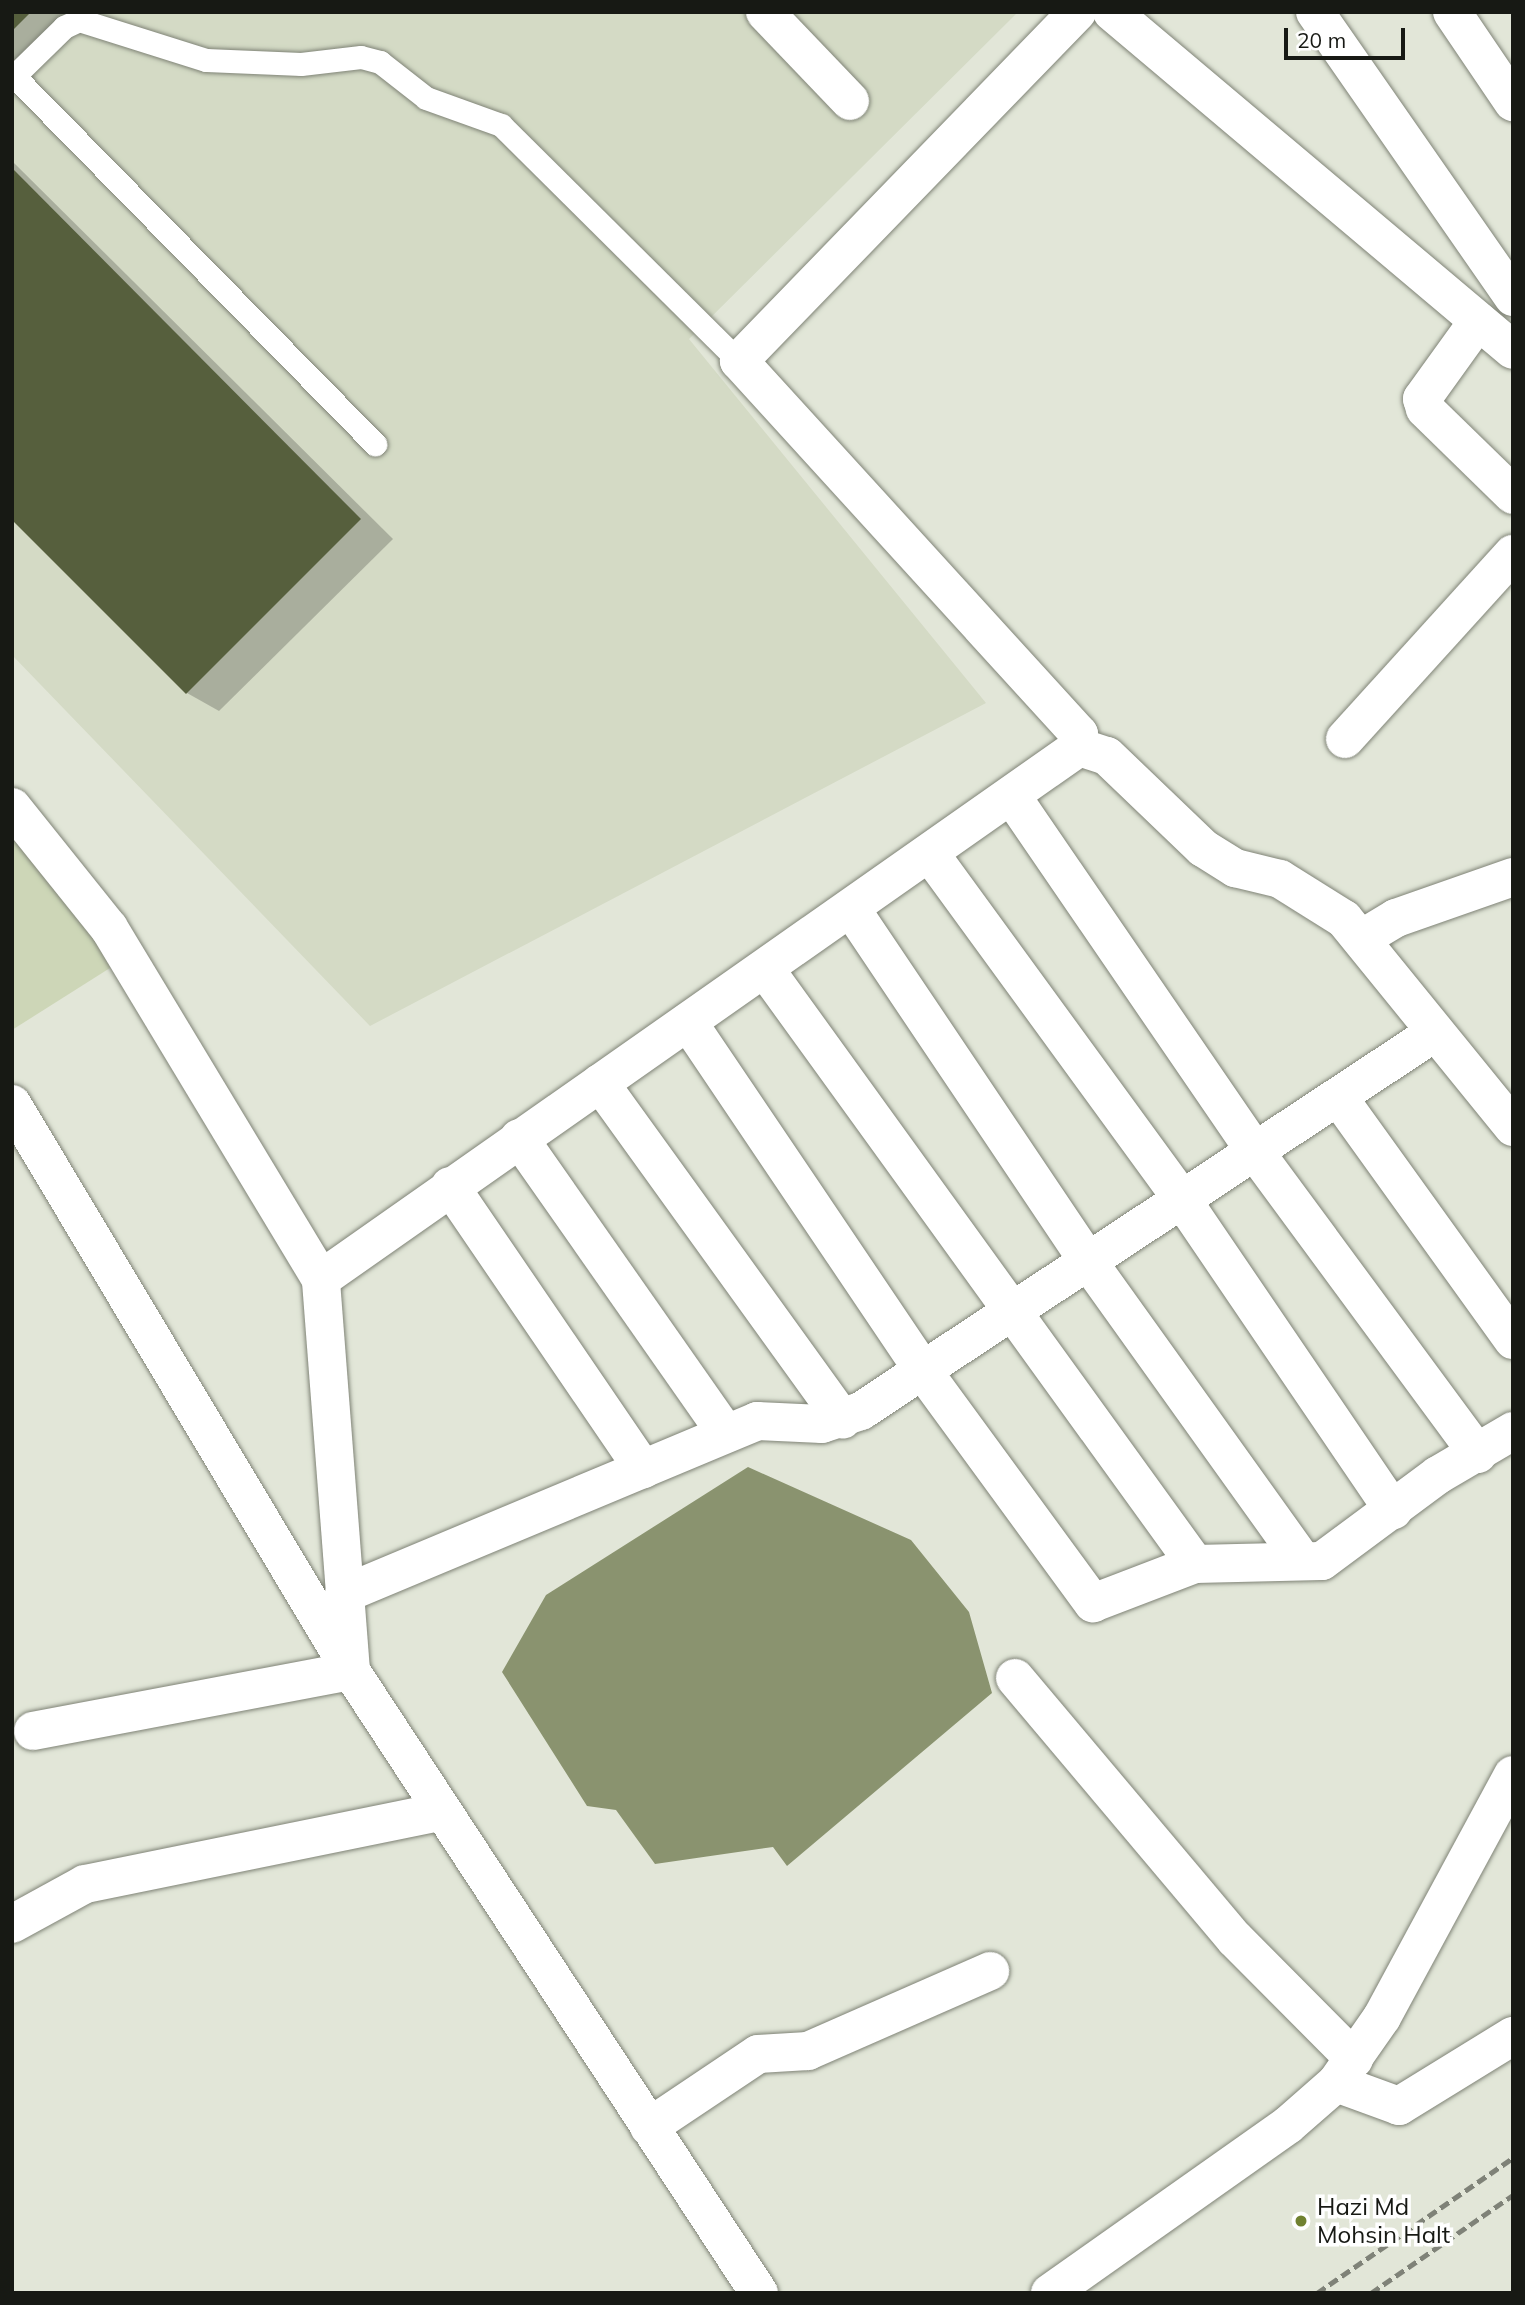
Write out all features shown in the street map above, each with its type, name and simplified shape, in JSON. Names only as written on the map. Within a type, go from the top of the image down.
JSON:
[{"type":"street","points":[[765,12],[850,101]]},
{"type":"street","points":[[1077,12],[739,361],[1079,734],[1079,747]]},
{"type":"street","points":[[1112,12],[1513,349]]},
{"type":"street","points":[[1315,12],[1513,297]]},
{"type":"street","points":[[1452,12],[1513,102]]},
{"type":"street","points":[[1478,321],[1422,399],[1425,410],[1513,495]]},
{"type":"street","points":[[1345,739],[1513,554]]},
{"type":"street","points":[[321,1279],[519,1138],[1013,798],[1079,747]]},
{"type":"street","points":[[1079,747],[1107,756],[1203,848],[1235,868],[1280,879],[1344,919],[1513,1127]]},
{"type":"street","points":[[1013,798],[1256,1153],[1478,1454]]},
{"type":"street","points":[[12,807],[109,928],[321,1279],[351,1671]]},
{"type":"street","points":[[931,855],[1183,1201],[1393,1510]]},
{"type":"street","points":[[1361,939],[1396,918],[1513,877]]},
{"type":"street","points":[[852,910],[1090,1264],[1303,1561]]},
{"type":"street","points":[[765,969],[1195,1564]]},
{"type":"street","points":[[688,1022],[923,1371],[1093,1603],[1195,1564],[1303,1561],[1334,1555],[1393,1510],[1513,1431]]},
{"type":"street","points":[[344,1594],[766,1418],[843,1420],[1090,1264],[1434,1033]]},
{"type":"street","points":[[600,1083],[843,1420]]},
{"type":"street","points":[[1339,1098],[1513,1340]]},
{"type":"street","points":[[12,1104],[351,1671],[440,1812],[759,2293]]},
{"type":"street","points":[[519,1138],[726,1434]]},
{"type":"street","points":[[450,1186],[643,1469]]},
{"type":"street","points":[[33,1731],[351,1671]]},
{"type":"street","points":[[1015,1678],[1345,2071],[1399,2106],[1513,2036]]},
{"type":"street","points":[[1050,2293],[1288,2125],[1345,2071],[1513,1775]]},
{"type":"street","points":[[12,1924],[85,1884],[440,1812]]},
{"type":"street","points":[[649,2127],[758,2054],[808,2051],[990,1971]]},
{"type":"lane","points":[[376,444],[13,77],[64,27],[79,20],[206,60],[302,64],[360,57],[380,62],[426,98],[501,125],[739,361]]},
{"type":"shaded area","points":[[12,12],[1018,12],[689,339],[986,703],[370,1026],[12,655]]},
{"type":"shaded area","points":[[12,819],[129,956],[12,1030]]},
{"type":"shaded area","points":[[748,1467],[911,1540],[969,1612],[992,1693],[787,1866],[773,1847],[655,1864],[616,1810],[587,1806],[502,1672],[546,1595]]},
{"type":"building","points":[[12,12],[31,12],[12,31]]},
{"type":"building","points":[[12,168],[361,519],[186,694],[12,520]]},
{"type":"railway","points":[[1317,2293],[1513,2158]]},
{"type":"railway","points":[[1371,2293],[1513,2195]]},
{"type":"place","name":"Hazi Md Mohsin Halt","points":[[1301,2221]]}]
